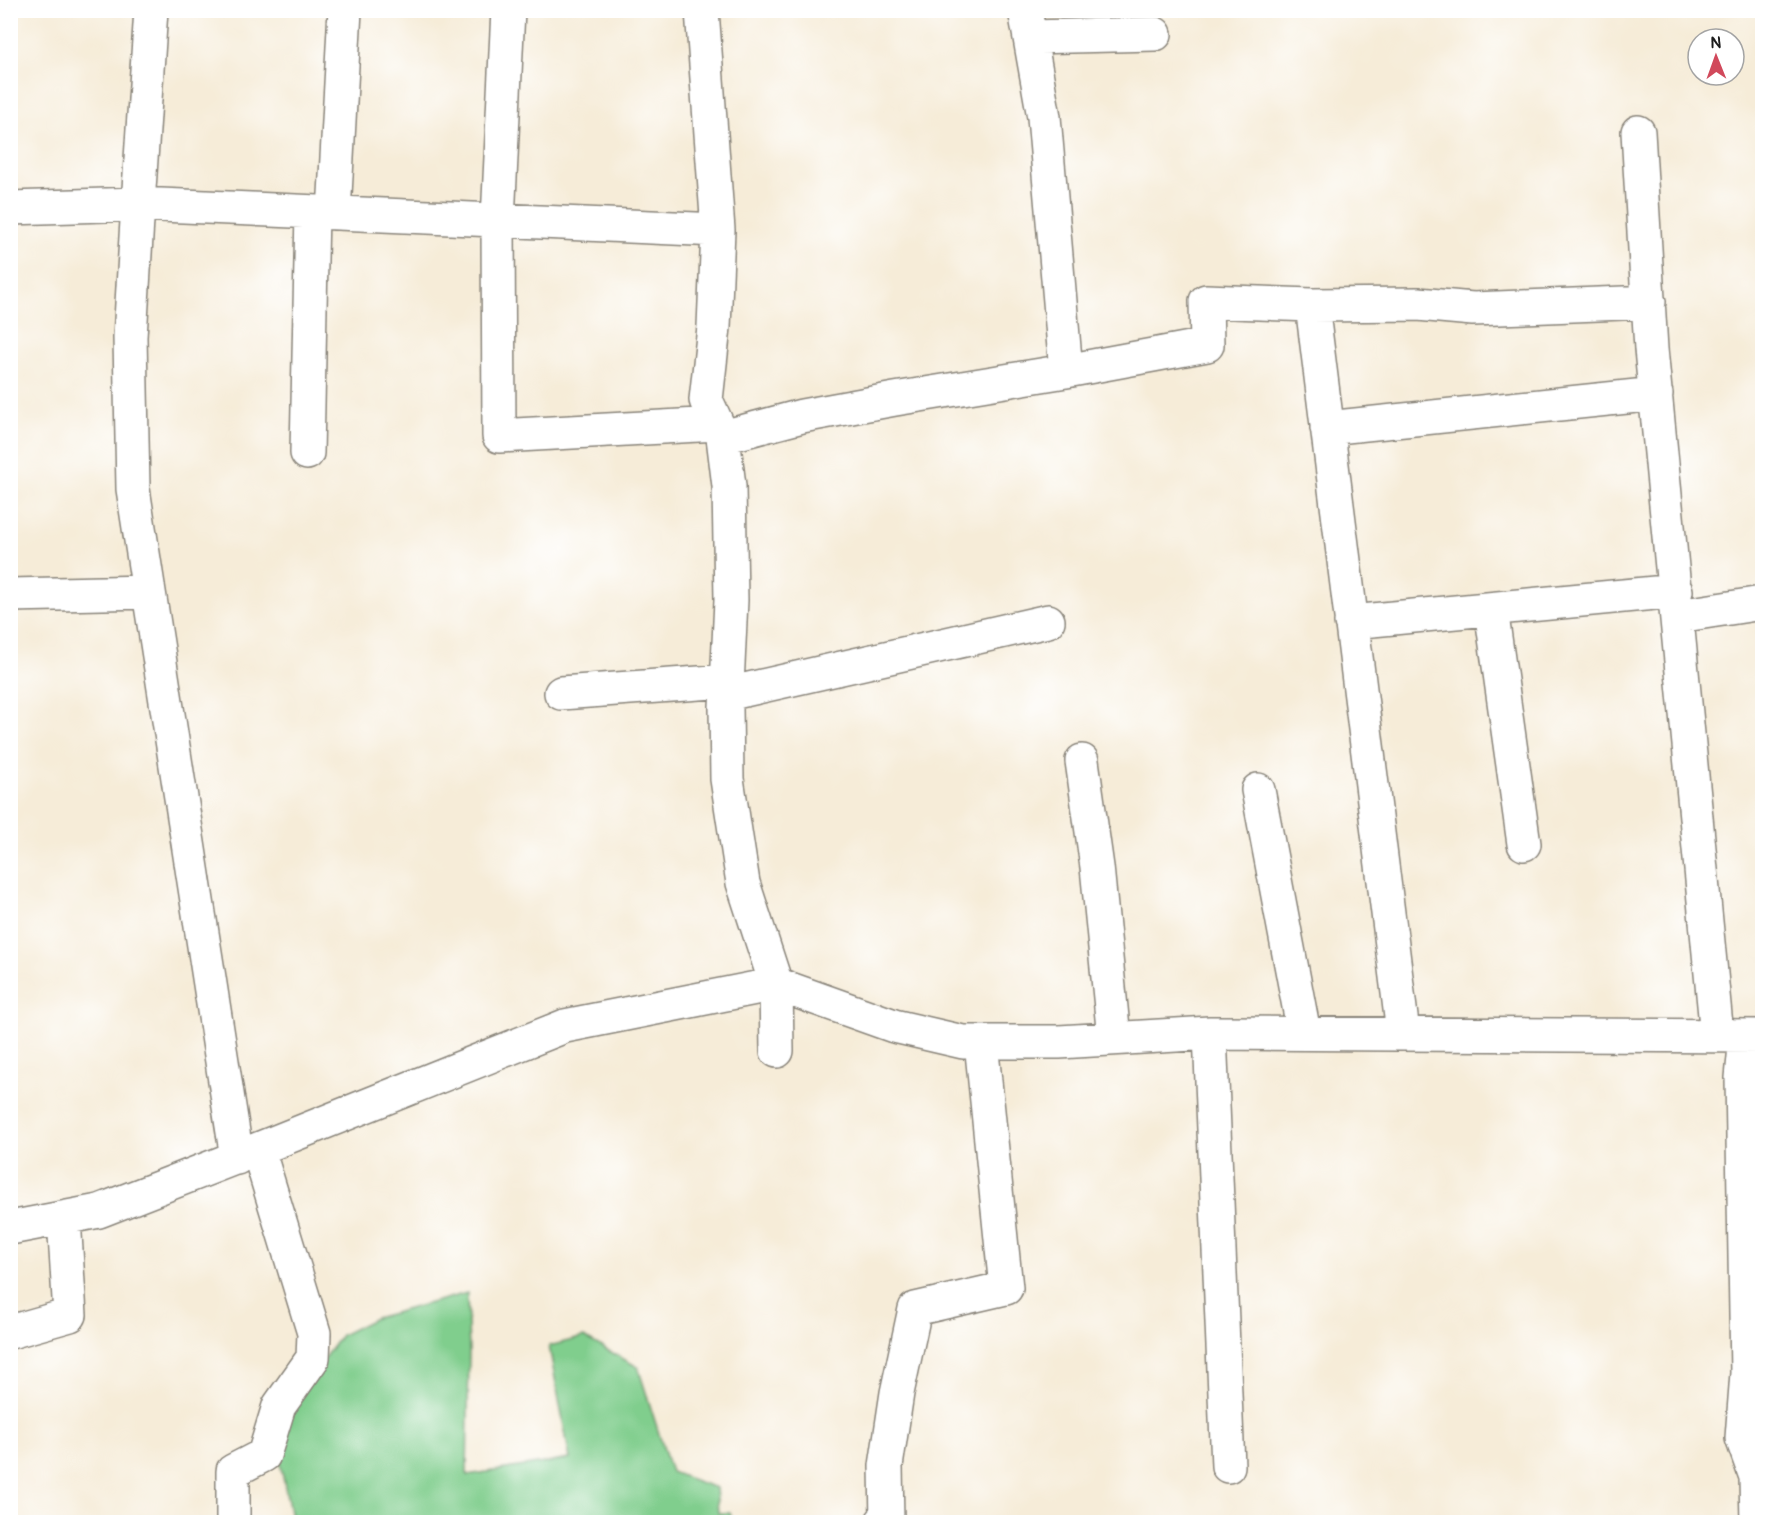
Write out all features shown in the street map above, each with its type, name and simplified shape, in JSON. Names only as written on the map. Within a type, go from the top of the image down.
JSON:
[{"type":"street","points":[[151,10],[130,337],[133,489],[247,1154],[314,1333],[313,1358],[279,1406],[264,1455],[233,1471],[233,1522]]},
{"type":"street","points":[[307,453],[323,213],[345,10]]},
{"type":"street","points":[[508,10],[498,220],[499,436],[720,431],[1207,345],[1206,301],[1312,305],[1418,304],[1473,309],[1649,302]]},
{"type":"street","points":[[702,10],[718,230],[714,327],[706,400],[720,431],[729,486],[731,600],[727,688],[727,779],[743,883],[776,984],[777,1051]]},
{"type":"street","points":[[1066,371],[1044,117],[1027,24],[1155,34]]},
{"type":"street","points":[[1638,132],[1656,394],[1677,603],[1742,1036],[1747,1373],[1742,1438],[1756,1477],[1757,1522]]},
{"type":"street","points":[[10,208],[138,204],[718,230]]},
{"type":"street","points":[[1312,305],[1403,1034]]},
{"type":"street","points":[[1327,428],[1656,394]]},
{"type":"street","points":[[10,595],[149,592]]},
{"type":"street","points":[[1351,622],[1491,609],[1677,603],[1762,603]]},
{"type":"street","points":[[1491,609],[1524,844]]},
{"type":"street","points":[[561,693],[727,688],[1048,621]]},
{"type":"street","points":[[1082,761],[1097,867],[1114,1038]]},
{"type":"street","points":[[1258,790],[1304,1033]]},
{"type":"street","points":[[10,1228],[99,1211],[565,1026],[776,984],[894,1026],[963,1042],[1059,1042],[1210,1033],[1742,1036]]},
{"type":"street","points":[[1210,1033],[1228,1466]]},
{"type":"street","points":[[882,1522],[887,1522],[886,1466],[897,1393],[915,1309],[1006,1288],[981,1042]]},
{"type":"street","points":[[10,1332],[70,1315],[64,1218]]},
{"type":"green space","points":[[467,1293],[469,1351],[467,1475],[570,1459],[549,1346],[584,1337],[638,1367],[671,1472],[716,1488],[718,1513],[730,1513],[733,1522],[292,1522],[279,1457],[292,1397],[341,1335],[375,1318]]}]
